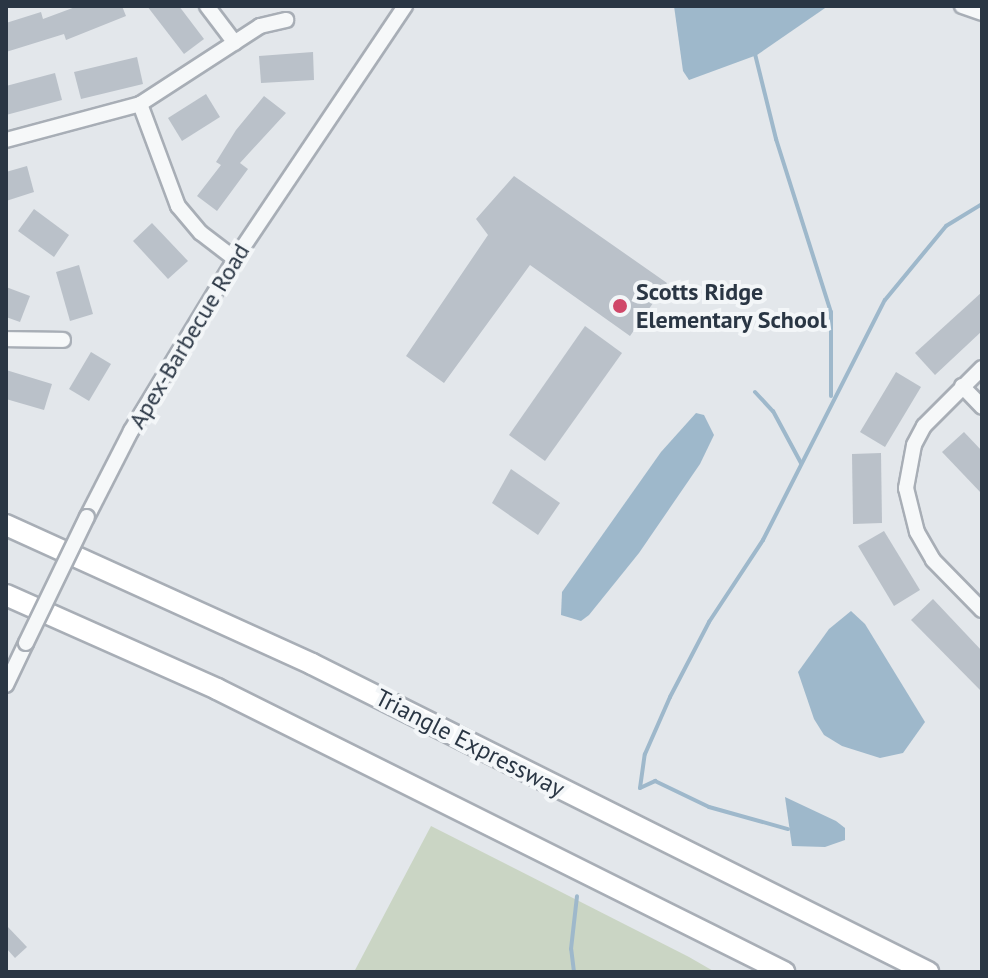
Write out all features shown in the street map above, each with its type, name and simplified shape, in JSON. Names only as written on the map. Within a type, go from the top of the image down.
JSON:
[{"type":"highway","name":"Triangle Expressway","points":[[6,525],[325,670],[928,972]]},
{"type":"highway","points":[[6,595],[259,710],[784,972]]},
{"type":"street","points":[[207,6],[235,43]]},
{"type":"street","name":"Apex-Barbecue Road","points":[[6,685],[131,431],[235,259],[405,6]]},
{"type":"street","points":[[962,6],[982,13]]},
{"type":"street","points":[[6,140],[140,104],[260,26],[286,20]]},
{"type":"street","points":[[140,104],[178,206],[201,233],[235,259]]},
{"type":"street","points":[[6,339],[63,340]]},
{"type":"street","points":[[982,368],[924,426],[914,445],[906,488],[917,532],[933,560],[982,610]]},
{"type":"street","points":[[962,386],[982,407]]},
{"type":"green space","points":[[431,826],[689,957],[715,972],[354,972]]},
{"type":"water","points":[[674,6],[828,6],[757,55],[689,80],[683,71]]},
{"type":"water","points":[[696,413],[704,415],[714,435],[700,464],[639,553],[589,615],[581,621],[561,615],[562,592],[661,452]]},
{"type":"water","points":[[851,611],[865,624],[925,722],[903,753],[880,758],[842,746],[824,735],[814,719],[798,672],[829,629]]},
{"type":"water","points":[[785,797],[836,821],[845,828],[845,840],[825,847],[792,846]]},
{"type":"building","points":[[78,6],[122,6],[126,16],[66,40],[64,34],[6,52],[6,23],[41,12],[43,19]]},
{"type":"building","points":[[147,6],[179,6],[204,39],[184,54]]},
{"type":"building","points":[[313,52],[314,80],[261,83],[259,56]]},
{"type":"building","points":[[137,57],[143,84],[81,99],[74,72]]},
{"type":"building","points":[[55,73],[62,100],[6,115],[6,86]]},
{"type":"building","points":[[206,94],[220,117],[182,141],[168,118]]},
{"type":"building","points":[[264,96],[286,113],[240,163],[248,169],[217,211],[197,196],[221,165],[216,162],[236,130]]},
{"type":"building","points":[[27,166],[34,192],[6,201],[6,172]]},
{"type":"building","name":"Scotts Ridge Elementary School","points":[[514,176],[667,283],[630,336],[530,265],[444,383],[406,356],[488,235],[476,219]]},
{"type":"building","points":[[34,209],[69,235],[54,257],[18,231]]},
{"type":"building","points":[[152,223],[188,261],[168,279],[133,241]]},
{"type":"building","points":[[79,265],[93,314],[70,321],[56,272]]},
{"type":"building","points":[[6,287],[30,296],[20,322],[6,317]]},
{"type":"building","points":[[982,292],[982,331],[935,375],[915,353]]},
{"type":"building","points":[[585,326],[622,353],[545,461],[509,435]]},
{"type":"building","points":[[91,352],[111,364],[89,401],[69,389]]},
{"type":"building","points":[[6,370],[52,384],[44,410],[6,399]]},
{"type":"building","points":[[896,372],[921,387],[885,447],[860,432]]},
{"type":"building","points":[[964,432],[982,451],[982,494],[942,452]]},
{"type":"building","points":[[881,453],[882,523],[853,524],[852,454]]},
{"type":"building","points":[[511,469],[560,503],[538,535],[492,503]]},
{"type":"building","points":[[884,531],[920,590],[894,606],[858,546]]},
{"type":"building","points":[[933,599],[982,651],[982,692],[911,620]]},
{"type":"building","points":[[6,925],[27,947],[15,958],[6,948]]},
{"type":"waterway","points":[[755,54],[776,139],[831,312],[831,396]]},
{"type":"waterway","points":[[640,788],[645,754],[670,697],[709,622],[763,540],[885,300],[946,226],[982,204]]},
{"type":"waterway","points":[[755,392],[773,411],[801,463]]},
{"type":"waterway","points":[[640,788],[655,781],[709,807],[788,829]]},
{"type":"waterway","points":[[574,972],[571,949],[577,896]]},
{"type":"place","name":"Scotts Ridge Elementary School","points":[[620,306]]}]
